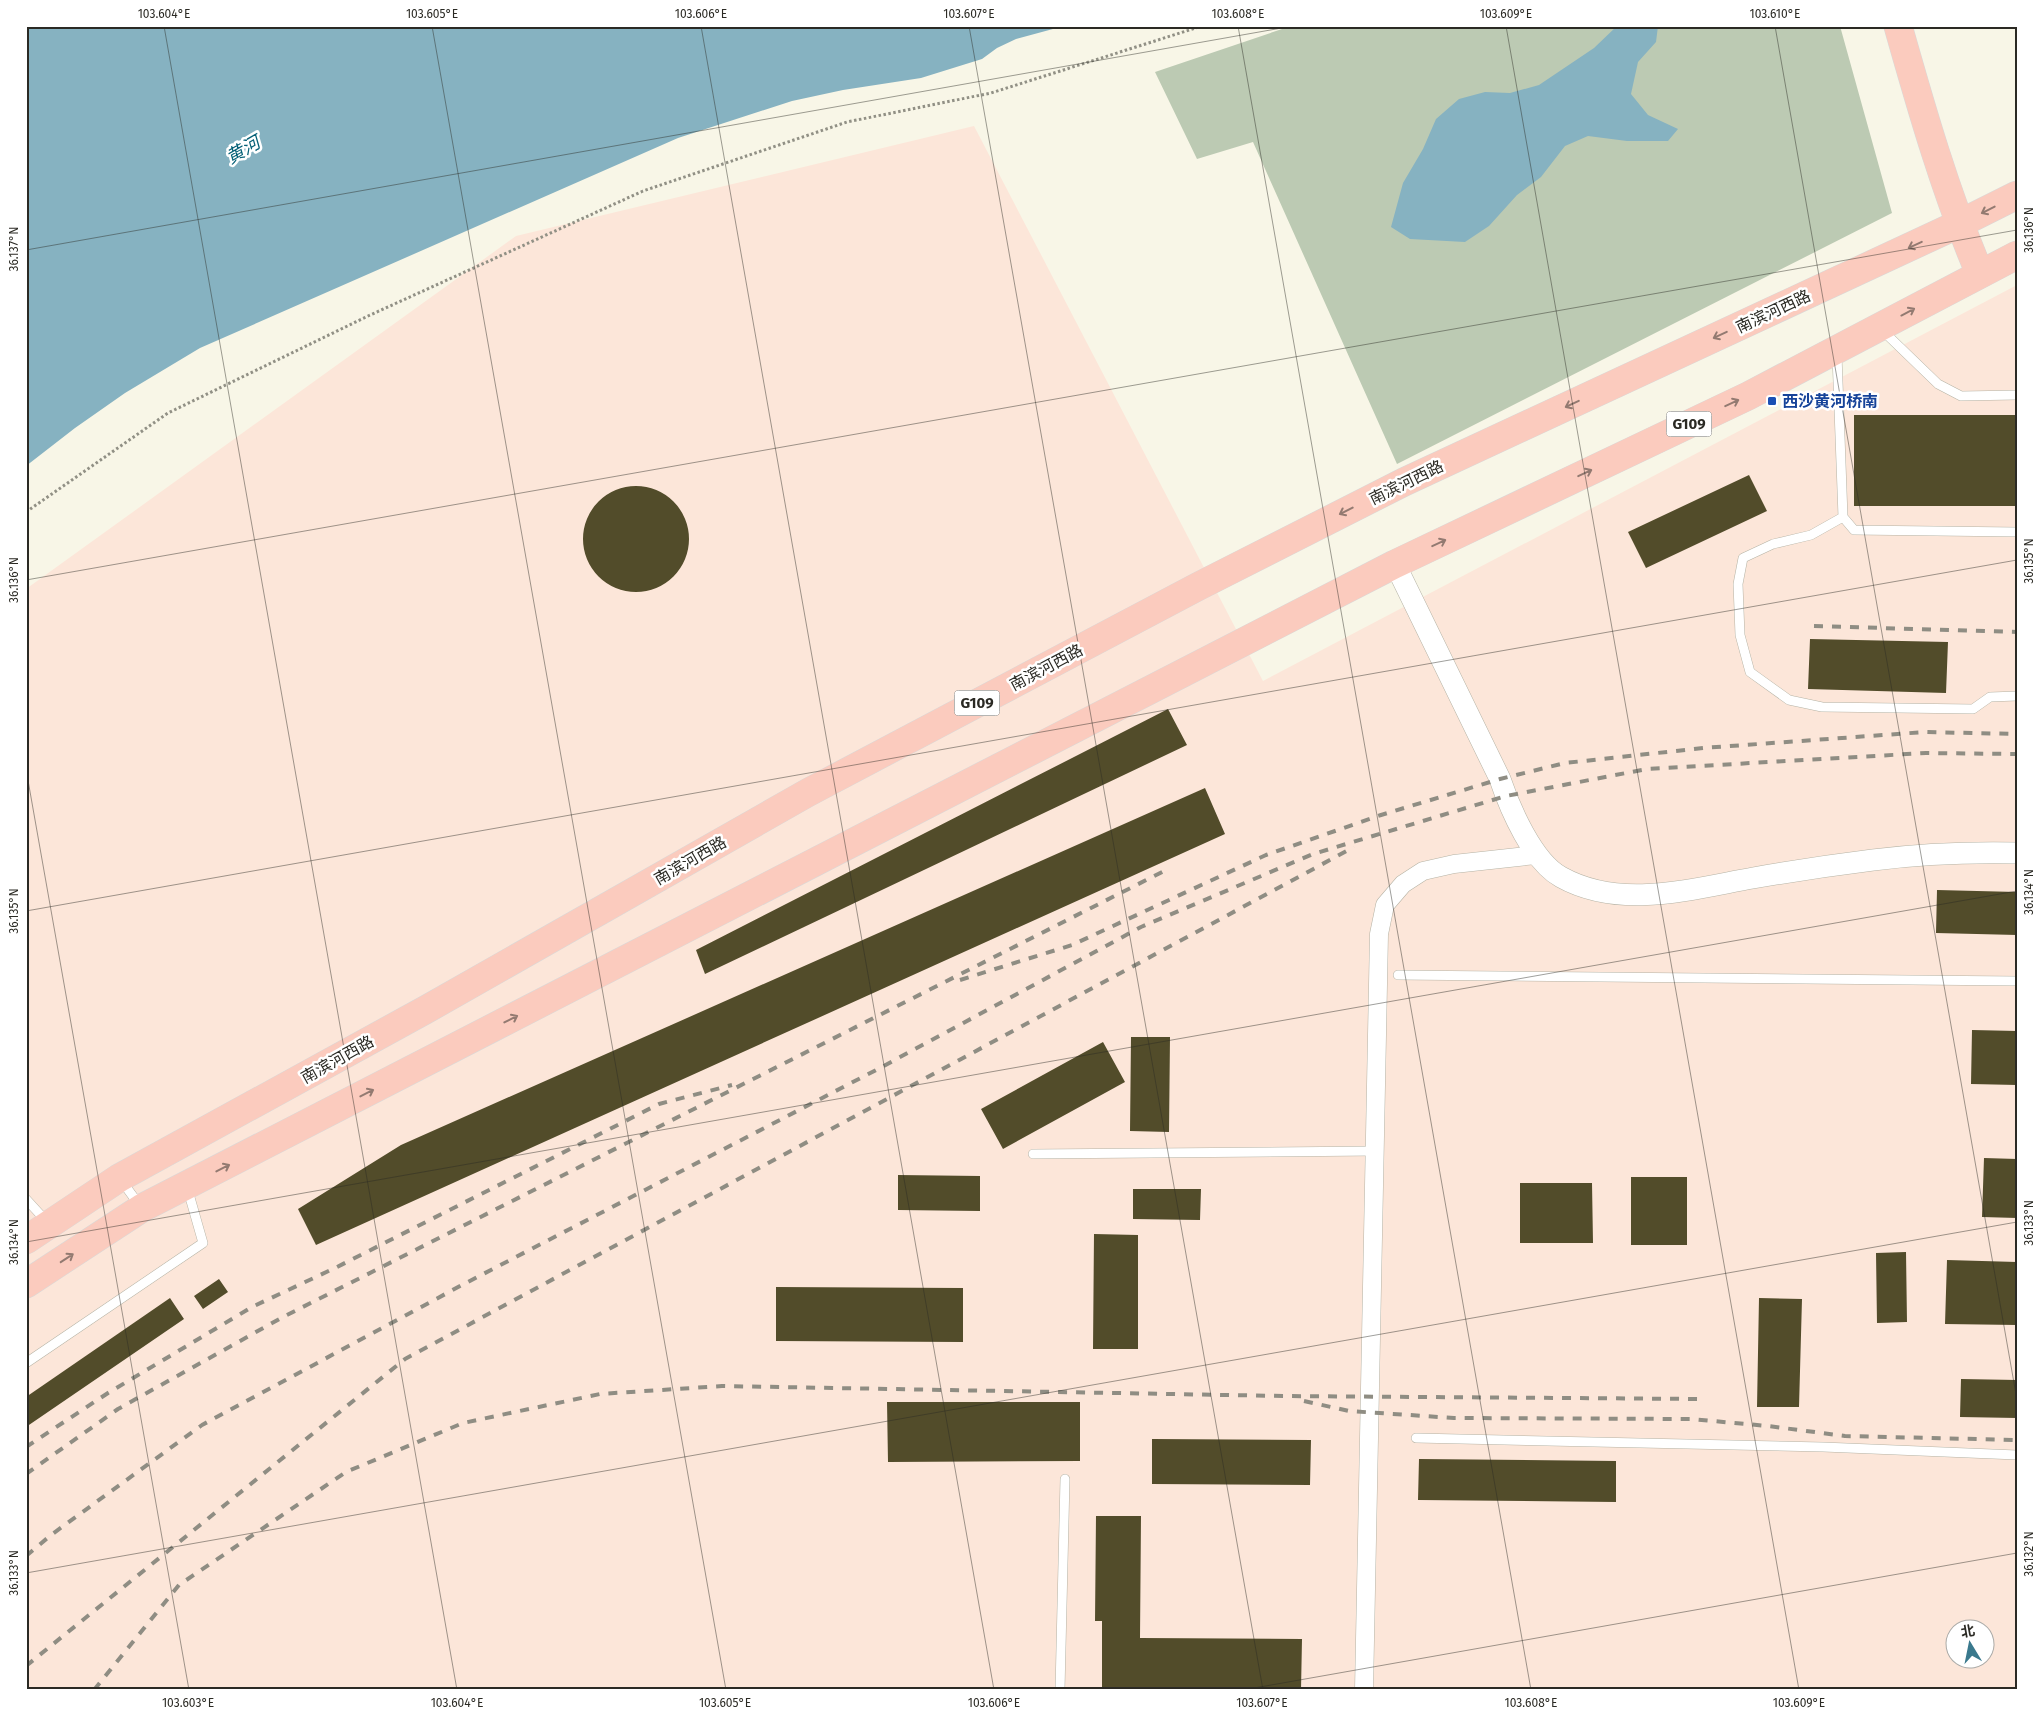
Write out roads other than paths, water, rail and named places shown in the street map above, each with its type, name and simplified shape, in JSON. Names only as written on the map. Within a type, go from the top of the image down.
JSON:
[{"type":"highway","points":[[1898,26],[1930,140],[1959,224],[1980,274],[2017,255]]},
{"type":"highway","name":"南滨河西路","points":[[26,1240],[119,1178],[427,1009],[809,792],[1190,590],[1404,482],[1959,224],[2017,195]]},
{"type":"highway","name":"G109","points":[[26,1284],[142,1208],[1395,564],[1748,396],[1980,274]]},
{"type":"street","points":[[1395,564],[1536,855],[1560,877],[1596,892],[1660,895],[1876,859],[1932,855],[2017,853]]},
{"type":"street","points":[[1364,1690],[1379,934],[1385,904],[1403,884],[1423,871],[1454,864],[1536,855]]},
{"type":"lane","points":[[1879,327],[1938,384],[1961,396],[2017,395]]},
{"type":"lane","points":[[1836,349],[1843,517],[1854,530],[2017,532]]},
{"type":"lane","points":[[1843,517],[1811,535],[1773,544],[1743,558],[1738,584],[1740,635],[1750,672],[1790,700],[1822,707],[1973,709],[1990,697],[2017,696]]},
{"type":"lane","points":[[1398,975],[2017,982]]},
{"type":"lane","points":[[1033,1154],[1375,1151]]},
{"type":"lane","points":[[119,1178],[142,1208]]},
{"type":"lane","points":[[26,1364],[203,1243],[187,1186]]},
{"type":"lane","points":[[26,1199],[49,1224]]},
{"type":"lane","points":[[1416,1438],[1823,1448],[2017,1455]]},
{"type":"lane","points":[[1060,1690],[1065,1479]]},
{"type":"water","name":"黄河","points":[[26,26],[1064,26],[1016,39],[997,48],[982,59],[921,78],[843,90],[792,101],[678,138],[200,348],[125,393],[75,428],[26,466]]},
{"type":"water","points":[[1617,26],[1658,26],[1656,42],[1638,62],[1631,94],[1648,115],[1678,129],[1668,141],[1627,141],[1588,136],[1565,146],[1541,177],[1517,195],[1489,226],[1465,242],[1410,239],[1391,227],[1403,183],[1423,149],[1436,119],[1459,99],[1485,92],[1510,93],[1539,85],[1594,48]]},
{"type":"railway","points":[[1814,626],[2017,632]]},
{"type":"railway","points":[[960,980],[1072,945],[1266,855],[1381,815],[1500,779],[1565,763],[1703,748],[1925,732],[2017,734]]},
{"type":"railway","points":[[26,1556],[51,1535],[202,1425],[462,1285],[878,1069],[1141,927],[1313,854],[1506,796],[1647,769],[1926,753],[2017,754]]},
{"type":"railway","points":[[26,1666],[405,1359],[1354,847]]},
{"type":"railway","points":[[26,1474],[118,1409],[283,1317],[1170,868]]},
{"type":"railway","points":[[26,1447],[108,1393],[252,1307],[335,1268],[659,1104],[732,1085]]},
{"type":"railway","points":[[94,1690],[179,1585],[346,1472],[463,1423],[600,1394],[722,1386],[1283,1396],[1704,1399]]},
{"type":"railway","points":[[1304,1401],[1349,1411],[1454,1418],[1691,1419],[1845,1436],[2017,1440]]},
{"type":"place","name":"西沙黄河桥南","points":[[1772,401]]}]
